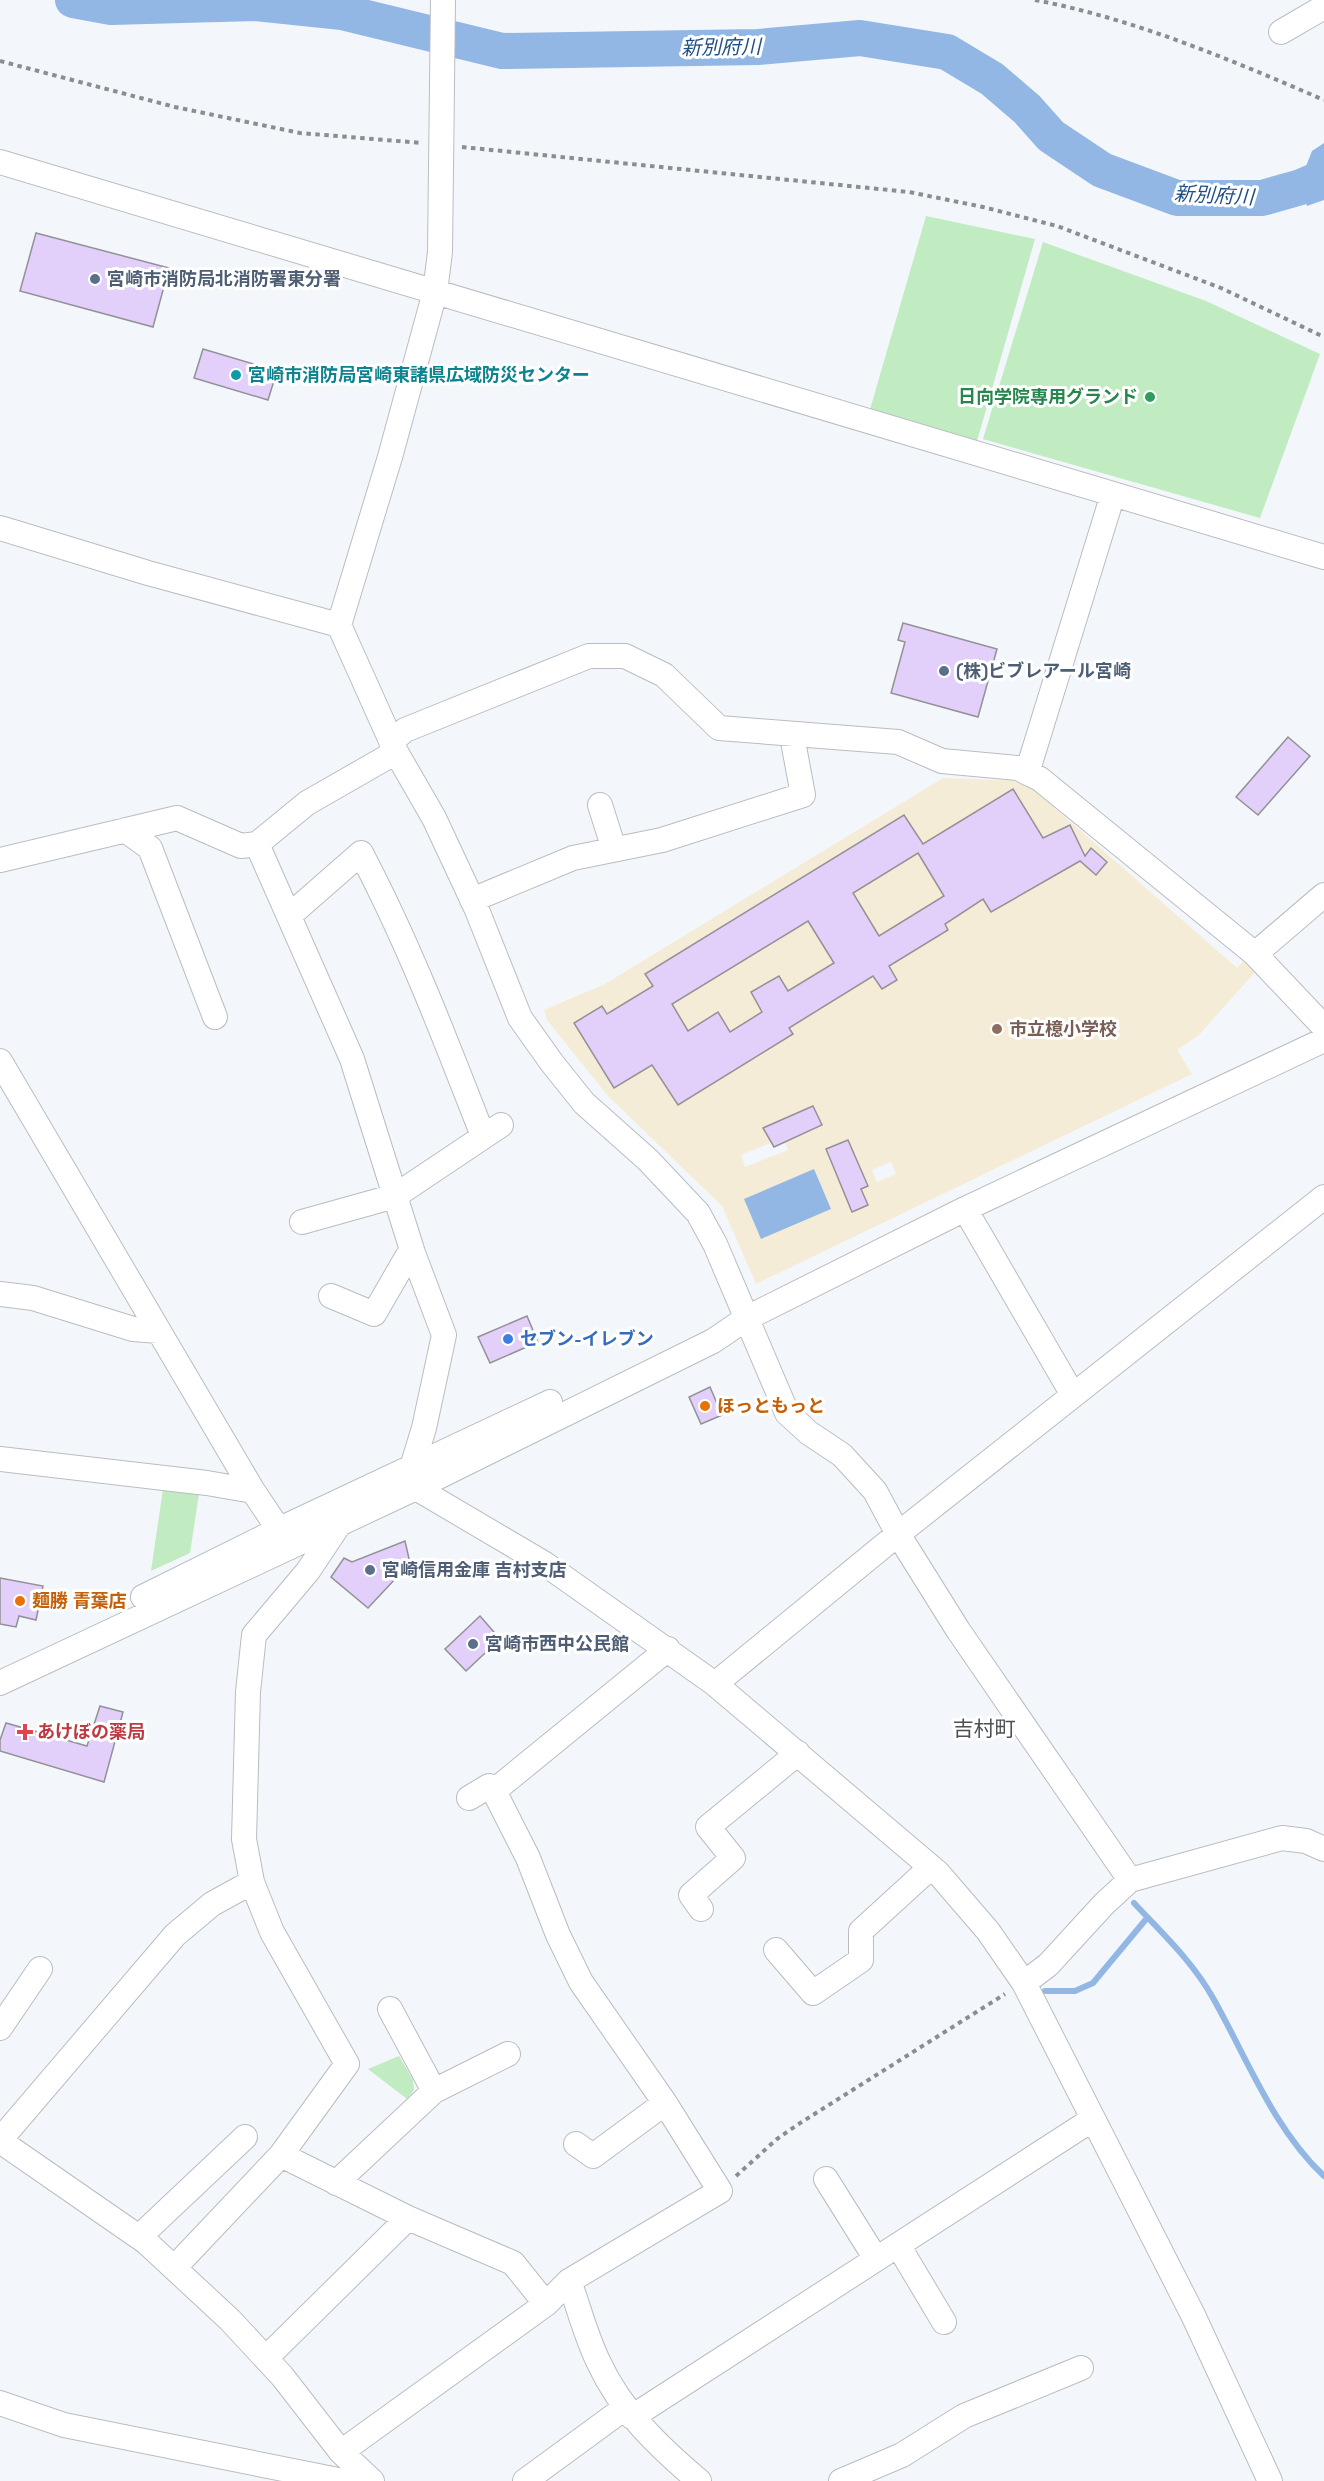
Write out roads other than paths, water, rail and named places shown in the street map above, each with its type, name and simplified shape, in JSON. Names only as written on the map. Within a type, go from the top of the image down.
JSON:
[{"type":"street","points":[[442,0],[440,252],[435,292],[390,457],[339,625],[393,747],[434,818],[472,900],[520,1018],[552,1063],[584,1102],[648,1160],[698,1213],[715,1244],[772,1383],[787,1413],[862,1473],[964,1640],[1130,1880]]},
{"type":"street","points":[[1281,32],[1324,7]]},
{"type":"street","points":[[0,162],[1324,557]]},
{"type":"street","points":[[1027,773],[1113,494]]},
{"type":"street","points":[[0,528],[148,573],[339,625]]},
{"type":"street","points":[[0,860],[177,818],[241,846],[257,844],[307,803],[393,747],[405,730],[589,656],[625,656],[664,675],[719,728],[792,736],[898,742],[942,761],[1018,768],[1040,778],[1255,954],[1324,1027]]},
{"type":"street","points":[[472,900],[573,858],[662,840],[803,795],[792,736]]},
{"type":"street","points":[[600,805],[614,849]]},
{"type":"street","points":[[125,830],[150,848],[215,1017]]},
{"type":"street","points":[[0,1683],[285,1538],[340,1522],[414,1477],[444,1335],[413,1253],[352,1059],[257,844]]},
{"type":"street","points":[[289,916],[362,853],[385,899],[429,1000],[492,1130],[395,1196],[302,1222]]},
{"type":"street","points":[[1255,954],[1324,895]]},
{"type":"street","points":[[0,1665],[285,1538],[414,1477],[710,1328],[747,1318],[965,1209],[1324,1040]]},
{"type":"street","points":[[0,1061],[9,1090],[159,1332],[253,1491],[285,1538]]},
{"type":"street","points":[[715,1684],[898,1534],[1324,1197]]},
{"type":"street","points":[[965,1209],[1073,1395]]},
{"type":"street","points":[[332,1296],[374,1314],[407,1257],[413,1253]]},
{"type":"street","points":[[0,1294],[33,1298],[133,1329],[159,1332]]},
{"type":"street","points":[[0,1459],[207,1483],[253,1491]]},
{"type":"street","points":[[414,1477],[545,1564],[715,1684],[932,1867],[988,1931],[1024,1983],[1193,2315],[1270,2481]]},
{"type":"street","points":[[174,2268],[281,2155],[347,2064],[272,1932],[252,1882],[244,1839],[248,1692],[254,1635],[308,1571],[340,1522]]},
{"type":"street","points":[[494,1791],[668,1649]]},
{"type":"street","points":[[701,1909],[691,1895],[733,1858],[708,1827],[798,1753]]},
{"type":"street","points":[[341,2452],[546,2304],[569,2281],[720,2191],[665,2103],[581,1982],[558,1935],[528,1858],[494,1791],[489,1786],[469,1798]]},
{"type":"street","points":[[1024,1983],[1048,1965],[1104,1904],[1130,1880],[1282,1838],[1306,1841],[1324,1849]]},
{"type":"street","points":[[776,1950],[813,1993],[861,1960],[861,1932],[932,1867]]},
{"type":"street","points":[[252,1882],[212,1904],[175,1935],[0,2141],[139,2237],[174,2268],[266,2358],[341,2452],[372,2481]]},
{"type":"street","points":[[0,2028],[40,1970]]},
{"type":"street","points":[[390,2009],[434,2091]]},
{"type":"street","points":[[336,2183],[434,2091],[508,2054]]},
{"type":"street","points":[[576,2144],[593,2156],[665,2103]]},
{"type":"street","points":[[525,2481],[629,2412],[876,2259],[1093,2119]]},
{"type":"street","points":[[139,2237],[245,2137]]},
{"type":"street","points":[[281,2155],[408,2218],[513,2263],[546,2304]]},
{"type":"street","points":[[826,2179],[876,2259]]},
{"type":"street","points":[[266,2358],[408,2218]]},
{"type":"street","points":[[898,2245],[944,2322]]},
{"type":"street","points":[[569,2281],[599,2364],[629,2412],[658,2445],[699,2481]]},
{"type":"street","points":[[841,2481],[902,2455],[964,2415],[1081,2368]]},
{"type":"street","points":[[0,2403],[64,2425],[343,2481]]},
{"type":"water","points":[[1324,143],[1324,200],[1307,206],[1296,172],[1306,166],[1312,151]]},
{"type":"water","points":[[814,1169],[831,1209],[761,1239],[744,1199]]},
{"type":"waterway","name":"新別府川","points":[[73,0],[111,7],[255,3],[342,12],[502,51],[758,47],[860,38],[947,52],[992,79],[1027,109],[1051,136],[1102,170],[1177,198],[1262,198],[1301,187],[1324,177]]},
{"type":"waterway","points":[[1134,1903],[1196,1972],[1213,1998],[1275,2114],[1306,2157],[1324,2176]]},
{"type":"waterway","points":[[1045,1991],[1075,1991],[1093,1983],[1147,1918]]},
{"type":"place","name":"宮崎市消防局北消防署東分署","points":[[95,279]]},
{"type":"place","name":"宮崎市消防局宮崎東諸県広域防災センター","points":[[236,375]]},
{"type":"place","name":"日向学院専用グランド","points":[[1150,397]]},
{"type":"place","name":"(株)ビブレアール宮崎","points":[[944,671]]},
{"type":"place","name":"市立檍小学校","points":[[997,1029]]},
{"type":"place","name":"セブン-イレブン","points":[[508,1339]]},
{"type":"place","name":"ほっともっと","points":[[705,1406]]},
{"type":"place","name":"宮崎信用金庫 吉村支店","points":[[370,1570]]},
{"type":"place","name":"麺勝 青葉店","points":[[20,1601]]},
{"type":"place","name":"宮崎市西中公民館","points":[[473,1644]]},
{"type":"place","name":"あけぼの薬局","points":[[25,1732]]},
{"type":"district","name":"吉村町","points":[[984,1729]]}]
